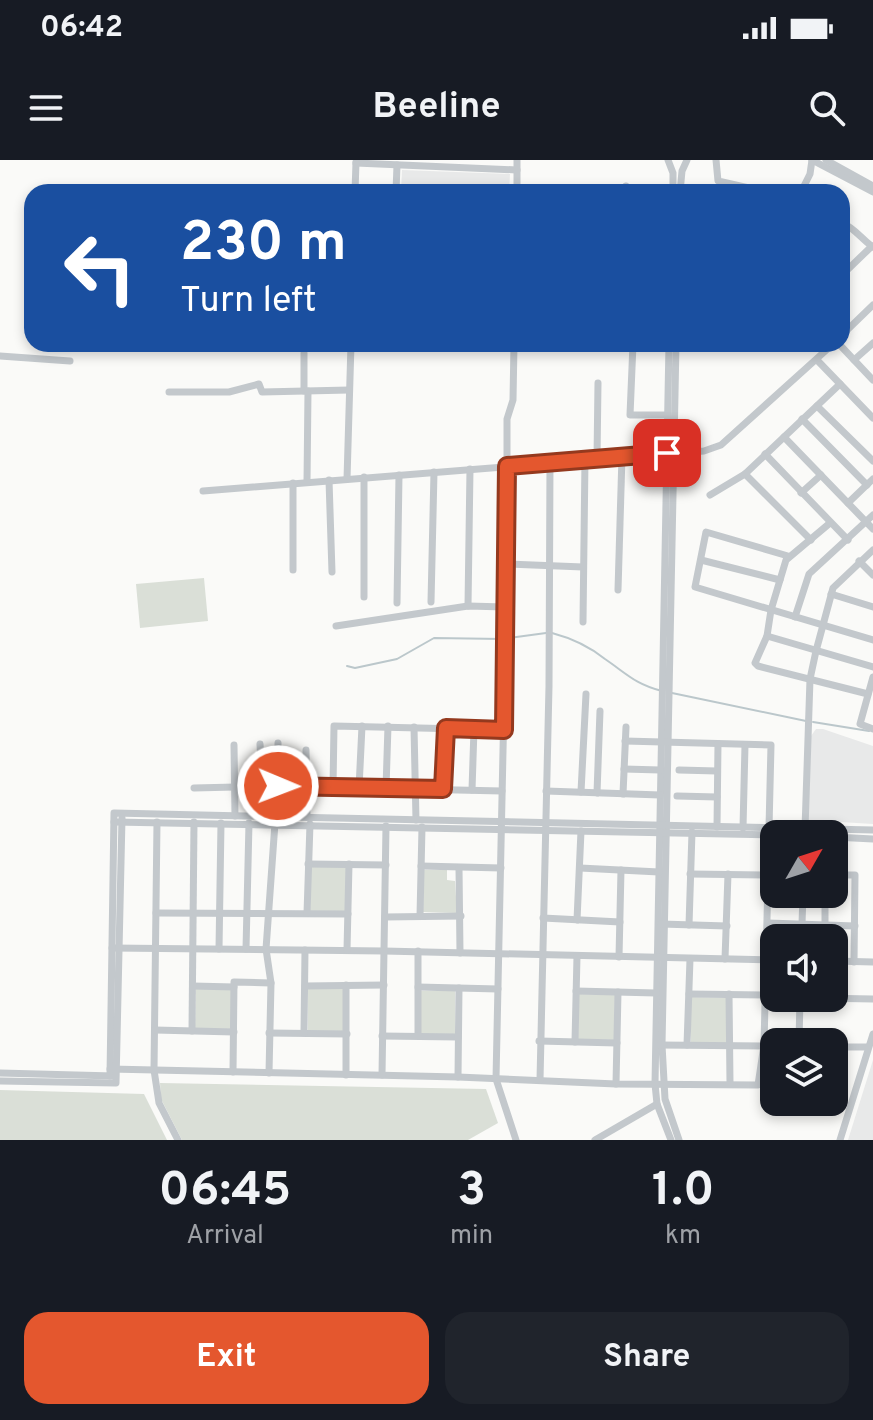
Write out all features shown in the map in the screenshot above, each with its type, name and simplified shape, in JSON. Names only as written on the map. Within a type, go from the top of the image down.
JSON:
[{"type":"street","points":[[517,160],[517,184]]},
{"type":"street","points":[[668,160],[673,184]]},
{"type":"street","points":[[681,184],[687,160]]},
{"type":"street","points":[[716,160],[718,184]]},
{"type":"street","points":[[805,184],[812,160],[873,186]]},
{"type":"street","points":[[826,160],[873,192]]},
{"type":"street","points":[[355,184],[356,162],[517,170]]},
{"type":"street","points":[[396,184],[397,165]]},
{"type":"street","points":[[718,181],[731,184]]},
{"type":"street","points":[[850,227],[872,247],[850,268]]},
{"type":"street","points":[[850,327],[873,305]]},
{"type":"street","points":[[854,360],[871,347]]},
{"type":"street","points":[[347,479],[351,352]]},
{"type":"street","points":[[514,352],[513,400],[507,419],[507,564],[496,1079],[516,1140]]},
{"type":"street","points":[[633,352],[630,415],[668,415]]},
{"type":"street","points":[[665,701],[669,684],[669,352]]},
{"type":"street","points":[[671,1140],[657,1104],[665,701],[662,679],[676,352]]},
{"type":"street","points":[[203,491],[704,451],[721,445],[826,352]]},
{"type":"street","points":[[845,352],[873,380]]},
{"type":"street","points":[[304,353],[307,482]]},
{"type":"street","points":[[0,356],[70,361]]},
{"type":"street","points":[[817,360],[873,418]]},
{"type":"street","points":[[597,458],[598,383]]},
{"type":"street","points":[[169,392],[229,392],[259,384],[262,392],[349,390]]},
{"type":"street","points":[[710,495],[745,474],[840,384]]},
{"type":"street","points":[[817,406],[873,461]]},
{"type":"street","points":[[802,419],[870,482],[848,503]]},
{"type":"street","points":[[784,437],[848,503],[870,519],[873,529]]},
{"type":"street","points":[[765,454],[848,540]]},
{"type":"street","points":[[618,590],[622,456]]},
{"type":"street","points":[[583,622],[585,459]]},
{"type":"street","points":[[540,1080],[550,462]]},
{"type":"street","points":[[468,606],[470,469]]},
{"type":"street","points":[[431,602],[434,472]]},
{"type":"street","points":[[745,474],[811,540]]},
{"type":"street","points":[[397,603],[399,475]]},
{"type":"street","points":[[801,493],[821,475]]},
{"type":"street","points":[[364,477],[364,597]]},
{"type":"street","points":[[329,480],[332,572]]},
{"type":"street","points":[[293,483],[293,570]]},
{"type":"street","points":[[795,617],[809,574],[870,519]]},
{"type":"street","points":[[830,523],[788,556],[771,610],[767,636],[755,662],[756,665],[810,679],[869,700]]},
{"type":"street","points":[[788,556],[706,532],[695,587],[873,640]]},
{"type":"street","points":[[805,820],[810,679],[816,651],[833,588],[873,550]]},
{"type":"street","points":[[701,560],[780,580]]},
{"type":"street","points":[[859,561],[873,575]]},
{"type":"street","points":[[507,564],[583,567]]},
{"type":"street","points":[[831,594],[873,607]]},
{"type":"street","points":[[336,626],[468,606],[505,607]]},
{"type":"street","points":[[767,636],[873,667]]},
{"type":"street","points":[[873,677],[860,724],[873,729]]},
{"type":"street","points":[[581,792],[586,694]]},
{"type":"street","points":[[597,793],[600,711]]},
{"type":"street","points":[[333,787],[334,726],[504,730]]},
{"type":"street","points":[[359,788],[362,726]]},
{"type":"street","points":[[386,788],[388,726]]},
{"type":"street","points":[[414,727],[421,866],[420,916]]},
{"type":"street","points":[[623,794],[626,727]]},
{"type":"street","points":[[443,789],[446,728]]},
{"type":"street","points":[[472,790],[474,729]]},
{"type":"street","points":[[625,741],[771,745],[771,820]]},
{"type":"street","points":[[661,924],[659,872],[663,829],[660,770],[664,742]]},
{"type":"street","points":[[269,1073],[271,983],[266,949],[278,786],[278,743]]},
{"type":"street","points":[[260,744],[262,787]]},
{"type":"street","points":[[717,827],[718,744]]},
{"type":"street","points":[[234,745],[235,816]]},
{"type":"street","points":[[743,828],[745,745]]},
{"type":"street","points":[[306,750],[307,913]]},
{"type":"street","points":[[624,769],[660,770]]},
{"type":"street","points":[[679,770],[717,771]]},
{"type":"street","points":[[194,788],[278,786],[502,791]]},
{"type":"street","points":[[546,791],[660,795]]},
{"type":"street","points":[[677,796],[717,797]]},
{"type":"street","points":[[119,819],[235,816],[276,820],[760,833]]},
{"type":"street","points":[[119,819],[221,823],[276,820]]},
{"type":"street","points":[[0,1081],[116,1083],[113,1073],[119,819]]},
{"type":"street","points":[[308,821],[386,826],[419,823]]},
{"type":"street","points":[[157,822],[154,1070],[159,1103],[178,1140]]},
{"type":"street","points":[[192,1031],[194,822]]},
{"type":"street","points":[[219,949],[221,823]]},
{"type":"street","points":[[246,949],[249,823]]},
{"type":"street","points":[[382,1075],[386,826]]},
{"type":"street","points":[[545,826],[581,831],[717,827],[760,831]]},
{"type":"street","points":[[848,835],[873,830]]},
{"type":"street","points":[[577,920],[581,831]]},
{"type":"street","points":[[689,925],[692,832]]},
{"type":"street","points":[[848,833],[873,839]]},
{"type":"street","points":[[308,864],[386,865]]},
{"type":"street","points":[[347,950],[349,864]]},
{"type":"street","points":[[421,866],[501,868]]},
{"type":"street","points":[[459,868],[460,953]]},
{"type":"street","points":[[580,868],[659,872]]},
{"type":"street","points":[[619,957],[621,870]]},
{"type":"street","points":[[690,874],[760,875]]},
{"type":"street","points":[[725,959],[728,874]]},
{"type":"street","points":[[848,875],[855,875],[854,962]]},
{"type":"street","points":[[768,908],[768,923],[802,924],[803,908]]},
{"type":"street","points":[[156,913],[348,914]]},
{"type":"street","points":[[385,917],[461,916]]},
{"type":"street","points":[[543,918],[620,922]]},
{"type":"street","points":[[661,924],[727,926]]},
{"type":"street","points":[[848,926],[855,926]]},
{"type":"street","points":[[116,948],[418,951],[760,960]]},
{"type":"street","points":[[304,1033],[305,950]]},
{"type":"street","points":[[418,951],[418,1036]]},
{"type":"street","points":[[575,1042],[577,956]]},
{"type":"street","points":[[659,1044],[656,993],[661,958]]},
{"type":"street","points":[[687,1045],[690,959]]},
{"type":"street","points":[[848,962],[873,962]]},
{"type":"street","points":[[233,1072],[234,982],[271,983]]},
{"type":"street","points":[[346,985],[346,1075]]},
{"type":"street","points":[[305,986],[384,985]]},
{"type":"street","points":[[193,986],[234,987]]},
{"type":"street","points":[[418,987],[498,989]]},
{"type":"street","points":[[458,1077],[459,988]]},
{"type":"street","points":[[576,991],[656,993]]},
{"type":"street","points":[[616,1084],[618,992]]},
{"type":"street","points":[[689,994],[760,995]]},
{"type":"street","points":[[729,994],[730,1083]]},
{"type":"street","points":[[848,999],[873,999]]},
{"type":"street","points":[[155,1030],[234,1032]]},
{"type":"street","points":[[269,1033],[347,1034]]},
{"type":"street","points":[[840,1140],[873,1034]]},
{"type":"street","points":[[382,1036],[458,1037]]},
{"type":"street","points":[[539,1041],[617,1043]]},
{"type":"street","points":[[659,1044],[760,1045]]},
{"type":"street","points":[[848,1047],[868,1047]]},
{"type":"street","points":[[0,1073],[154,1070],[616,1084],[758,1085],[760,1072]]},
{"type":"street","points":[[659,1083],[679,1140]]},
{"type":"street","points":[[595,1140],[657,1104]]},
{"type":"shaded area","points":[[402,170],[510,174],[509,184],[401,184]]},
{"type":"shaded area","points":[[204,578],[208,621],[140,628],[136,584]]},
{"type":"shaded area","points":[[816,729],[823,729],[873,746],[873,824],[848,822],[848,820],[808,820],[811,736]]},
{"type":"shaded area","points":[[311,866],[346,867],[346,912],[310,911]]},
{"type":"shaded area","points":[[424,870],[447,870],[447,880],[455,881],[457,913],[423,912]]},
{"type":"shaded area","points":[[196,988],[231,989],[231,1030],[195,1029]]},
{"type":"shaded area","points":[[308,988],[344,989],[344,1031],[308,1031]]},
{"type":"shaded area","points":[[421,991],[455,991],[455,1034],[421,1034]]},
{"type":"shaded area","points":[[579,994],[615,995],[614,1040],[578,1039]]},
{"type":"shaded area","points":[[691,997],[727,998],[726,1043],[691,1042]]},
{"type":"shaded area","points":[[873,1060],[873,1140],[848,1140]]},
{"type":"shaded area","points":[[160,1083],[486,1089],[498,1123],[468,1140],[182,1140],[161,1099]]},
{"type":"shaded area","points":[[0,1090],[144,1094],[167,1140],[0,1140]]},
{"type":"waterway","points":[[509,638],[546,633]]},
{"type":"waterway","points":[[552,633],[587,647],[638,682],[662,691]]},
{"type":"waterway","points":[[347,666],[355,668],[397,659],[434,638],[502,639]]},
{"type":"waterway","points":[[672,693],[806,721]]},
{"type":"waterway","points":[[813,722],[869,731]]},
{"type":"route","points":[[278,786],[443,789],[446,728],[504,730],[507,466],[667,453]]}]
